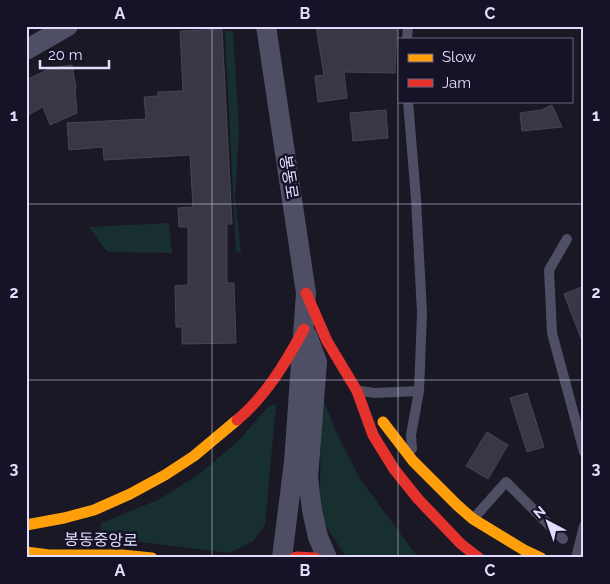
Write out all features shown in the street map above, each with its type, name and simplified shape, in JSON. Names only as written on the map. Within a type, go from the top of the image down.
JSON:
[{"type":"street","points":[[26,50],[68,26]]},
{"type":"street","name":"봉동로","points":[[266,26],[306,293],[294,462],[282,558]]},
{"type":"street","points":[[306,293],[327,341],[357,391],[413,461],[473,519],[524,550],[541,558]]},
{"type":"street","points":[[26,525],[94,510],[130,494],[165,475],[194,456],[248,411],[282,368],[304,329]]},
{"type":"street","name":"봉동로","points":[[304,329],[317,362],[308,478],[318,537],[327,558]]},
{"type":"street","points":[[357,391],[373,435],[394,470],[418,499],[461,544],[479,558]]},
{"type":"street","name":"봉동중앙로","points":[[26,552],[53,556],[122,555],[152,558]]},
{"type":"street","points":[[294,558],[315,558]]},
{"type":"lane","points":[[408,102],[416,199],[422,313],[419,391],[410,435],[413,461]]},
{"type":"lane","points":[[566,239],[549,270],[552,333],[584,452]]},
{"type":"lane","points":[[357,391],[375,393],[419,391]]},
{"type":"lane","points":[[473,519],[506,482],[563,539]]},
{"type":"lane","points":[[576,558],[584,526]]},
{"type":"green space","points":[[225,31],[233,31],[239,131],[235,197],[241,253],[236,252]]},
{"type":"green space","points":[[169,223],[172,253],[108,252],[89,227]]},
{"type":"green space","points":[[321,394],[337,434],[360,479],[420,558],[347,558],[324,523],[320,492]]},
{"type":"green space","points":[[276,404],[265,525],[253,541],[230,553],[107,538],[100,530],[101,523],[160,499],[202,472],[238,441],[268,407]]},
{"type":"building","points":[[316,26],[397,26],[395,73],[344,72],[347,98],[318,102],[315,76],[324,75]]},
{"type":"building","points":[[222,29],[232,224],[227,224],[227,283],[234,283],[236,343],[182,344],[182,327],[176,327],[175,286],[188,285],[188,227],[179,227],[178,208],[193,207],[190,155],[104,160],[103,147],[69,150],[67,123],[146,119],[144,97],[158,96],[158,92],[183,91],[180,31]]},
{"type":"building","points":[[72,65],[76,88],[77,113],[50,125],[43,107],[26,116],[26,80],[51,68]]},
{"type":"building","points":[[552,105],[562,127],[522,131],[520,113],[541,110]]},
{"type":"building","points":[[386,110],[388,138],[353,141],[350,113]]},
{"type":"building","points":[[584,286],[584,341],[582,341],[564,294]]},
{"type":"building","points":[[527,393],[544,447],[527,452],[510,398]]},
{"type":"building","points":[[487,432],[508,445],[488,479],[466,466]]},
{"type":"traffic: slow","points":[[26,525],[94,510],[130,494],[165,475],[194,456],[237,420]]},
{"type":"traffic: slow","points":[[383,422],[413,461],[473,519],[524,550],[541,558]]},
{"type":"traffic: slow","points":[[26,552],[49,555],[122,555],[152,558]]},
{"type":"traffic: jam","points":[[306,293],[327,341],[357,391],[373,435],[394,469],[418,499],[461,544],[479,558]]},
{"type":"traffic: jam","points":[[237,420],[257,400],[283,366],[304,329]]},
{"type":"traffic: jam","points":[[294,558],[315,558]]}]
